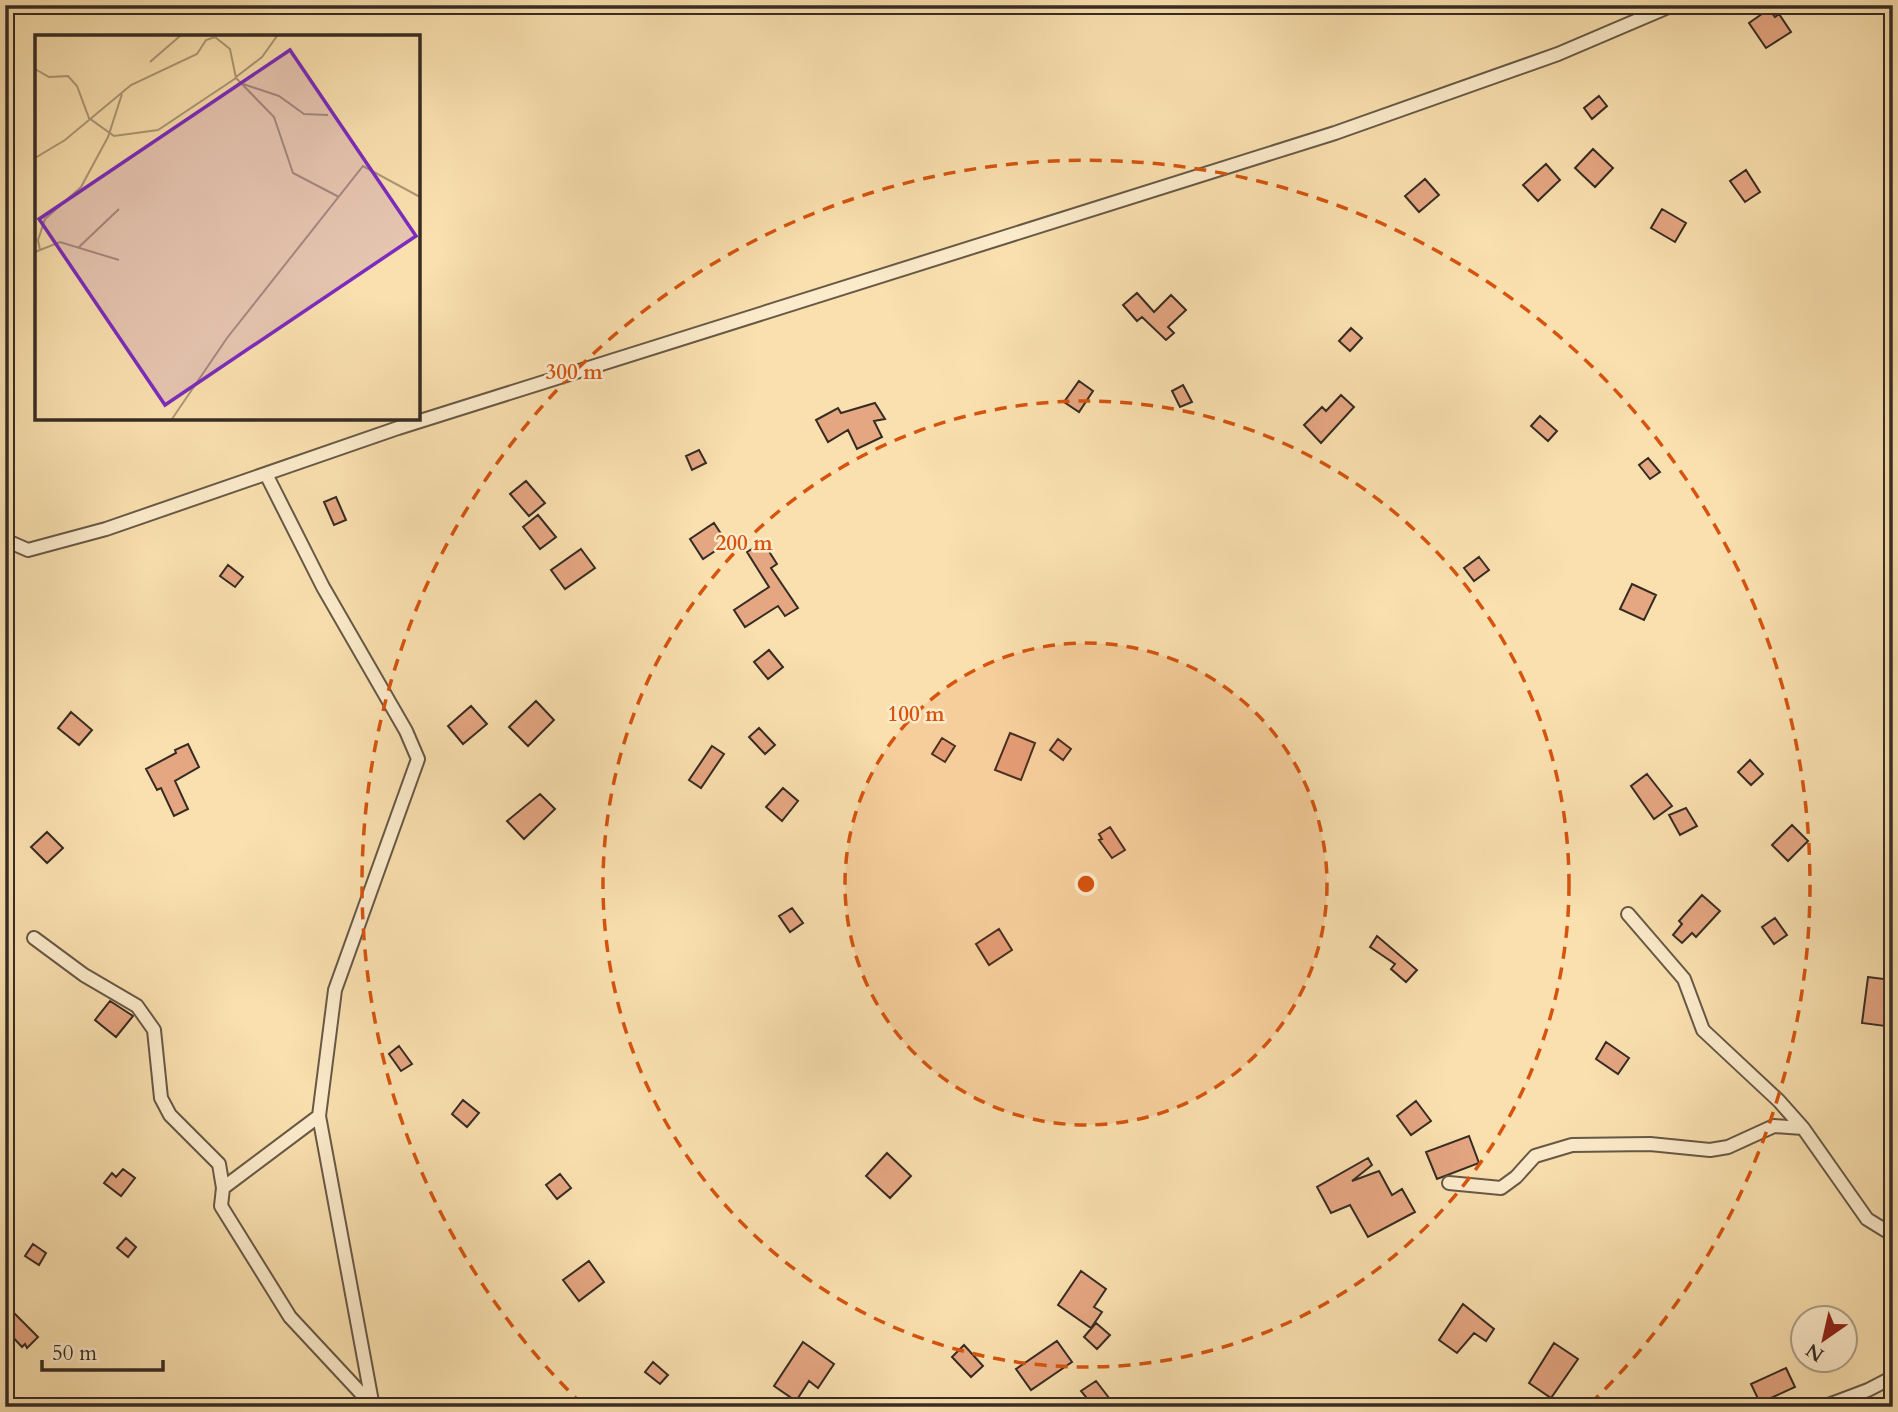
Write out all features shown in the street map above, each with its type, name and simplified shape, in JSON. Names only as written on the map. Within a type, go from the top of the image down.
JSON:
[{"type":"street","points":[[5,540],[28,550],[106,529],[424,419],[1335,133],[1558,54],[1673,5]]},
{"type":"street","points":[[266,474],[323,587],[406,731],[418,759],[335,990],[319,1116],[373,1406]]},
{"type":"street","points":[[1628,914],[1684,979],[1703,1030],[1779,1101],[1803,1128],[1867,1219],[1893,1234]]},
{"type":"street","points":[[34,938],[85,975],[137,1006],[154,1030],[161,1098],[170,1115],[219,1164],[223,1188],[221,1206],[290,1317],[373,1406]]},
{"type":"street","points":[[223,1188],[319,1116]]},
{"type":"street","points":[[1450,1183],[1501,1188],[1516,1177],[1535,1156],[1572,1145],[1650,1144],[1710,1150],[1728,1147],[1774,1126],[1803,1128]]},
{"type":"street","points":[[1824,1407],[1893,1377]]},
{"type":"building","points":[[1769,9],[1775,17],[1779,14],[1791,32],[1766,48],[1749,23]]},
{"type":"building","points":[[1599,96],[1607,106],[1592,119],[1584,108]]},
{"type":"building","points":[[1593,149],[1613,168],[1595,187],[1575,168]]},
{"type":"building","points":[[1546,164],[1560,180],[1538,201],[1523,185]]},
{"type":"building","points":[[1746,170],[1760,192],[1745,202],[1730,181]]},
{"type":"building","points":[[1425,179],[1439,195],[1419,212],[1405,196]]},
{"type":"building","points":[[1662,209],[1686,223],[1675,242],[1651,228]]},
{"type":"building","points":[[1137,293],[1154,312],[1171,295],[1186,310],[1168,327],[1174,333],[1166,340],[1142,317],[1137,321],[1123,305]]},
{"type":"building","points":[[1351,328],[1362,338],[1350,351],[1339,341]]},
{"type":"building","points":[[1079,381],[1093,391],[1079,412],[1064,402]]},
{"type":"building","points":[[1183,385],[1192,402],[1180,407],[1172,391]]},
{"type":"building","points":[[1341,395],[1354,407],[1321,443],[1304,425],[1322,407],[1326,411]]},
{"type":"building","points":[[875,403],[885,419],[874,421],[882,437],[857,449],[848,430],[828,442],[816,420],[838,408],[841,413]]},
{"type":"building","points":[[1540,416],[1557,431],[1548,441],[1531,426]]},
{"type":"building","points":[[699,450],[706,463],[692,470],[686,456]]},
{"type":"building","points":[[1648,458],[1660,472],[1650,479],[1639,465]]},
{"type":"building","points":[[526,481],[545,503],[529,516],[510,494]]},
{"type":"building","points":[[336,497],[346,520],[334,525],[324,502]]},
{"type":"building","points":[[538,515],[556,537],[540,549],[523,527]]},
{"type":"building","points":[[714,523],[727,543],[703,559],[690,539]]},
{"type":"building","points":[[763,542],[777,564],[771,568],[798,608],[785,616],[778,606],[745,627],[734,610],[769,587],[747,552]]},
{"type":"building","points":[[581,549],[595,568],[565,589],[551,570]]},
{"type":"building","points":[[1479,557],[1489,570],[1474,581],[1464,568]]},
{"type":"building","points":[[228,565],[243,577],[235,587],[220,576]]},
{"type":"building","points":[[1632,584],[1656,595],[1644,620],[1620,609]]},
{"type":"building","points":[[769,650],[783,667],[768,679],[754,662]]},
{"type":"building","points":[[536,701],[554,720],[528,746],[509,727]]},
{"type":"building","points":[[471,706],[487,724],[463,744],[448,726]]},
{"type":"building","points":[[71,712],[92,730],[79,745],[58,728]]},
{"type":"building","points":[[759,728],[775,745],[765,754],[749,737]]},
{"type":"building","points":[[1010,733],[1035,743],[1021,780],[995,770]]},
{"type":"building","points":[[942,738],[955,746],[945,762],[932,754]]},
{"type":"building","points":[[1058,739],[1071,749],[1063,760],[1050,750]]},
{"type":"building","points":[[188,744],[199,767],[175,781],[188,809],[174,816],[161,788],[157,790],[146,769]]},
{"type":"building","points":[[712,746],[724,754],[701,788],[689,780]]},
{"type":"building","points":[[1750,760],[1763,774],[1751,785],[1738,772]]},
{"type":"building","points":[[1647,774],[1672,806],[1654,819],[1631,786]]},
{"type":"building","points":[[783,788],[798,801],[782,821],[766,807]]},
{"type":"building","points":[[540,794],[555,809],[524,839],[507,821]]},
{"type":"building","points":[[1686,808],[1697,826],[1680,835],[1669,815]]},
{"type":"building","points":[[1792,825],[1808,841],[1788,861],[1772,845]]},
{"type":"building","points":[[1110,827],[1125,850],[1112,858],[1099,840],[1102,839],[1099,834]]},
{"type":"building","points":[[47,832],[63,848],[47,863],[31,847]]},
{"type":"building","points":[[1702,895],[1720,911],[1696,937],[1692,933],[1682,943],[1673,935],[1682,924],[1679,921]]},
{"type":"building","points":[[792,908],[803,923],[790,932],[779,916]]},
{"type":"building","points":[[1775,918],[1787,935],[1774,944],[1762,927]]},
{"type":"building","points":[[999,929],[1012,950],[989,965],[976,944]]},
{"type":"building","points":[[1377,936],[1417,970],[1406,982],[1391,969],[1395,964],[1370,947]]},
{"type":"building","points":[[1868,977],[1892,980],[1885,1026],[1862,1023]]},
{"type":"building","points":[[110,1001],[133,1016],[116,1037],[95,1020]]},
{"type":"building","points":[[1606,1042],[1629,1058],[1618,1074],[1596,1059]]},
{"type":"building","points":[[399,1046],[412,1064],[401,1071],[389,1054]]},
{"type":"building","points":[[463,1100],[479,1113],[467,1127],[452,1114]]},
{"type":"building","points":[[1416,1101],[1431,1121],[1411,1135],[1397,1116]]},
{"type":"building","points":[[1469,1136],[1479,1163],[1437,1179],[1426,1152]]},
{"type":"building","points":[[887,1153],[911,1176],[890,1198],[866,1176]]},
{"type":"building","points":[[1368,1158],[1372,1165],[1352,1181],[1379,1171],[1392,1195],[1402,1189],[1415,1212],[1368,1237],[1350,1205],[1331,1213],[1317,1187]]},
{"type":"building","points":[[123,1169],[135,1178],[121,1196],[104,1183],[112,1173],[116,1177]]},
{"type":"building","points":[[560,1174],[571,1188],[557,1199],[546,1185]]},
{"type":"building","points":[[126,1238],[136,1247],[128,1257],[117,1248]]},
{"type":"building","points":[[33,1244],[46,1253],[39,1265],[25,1256]]},
{"type":"building","points":[[589,1261],[604,1282],[579,1301],[563,1280]]},
{"type":"building","points":[[1081,1271],[1106,1289],[1094,1307],[1102,1312],[1091,1328],[1058,1305]]},
{"type":"building","points":[[1463,1304],[1494,1329],[1486,1341],[1474,1333],[1457,1353],[1439,1340]]},
{"type":"building","points":[[13,1312],[38,1337],[27,1348],[25,1344],[22,1347],[9,1333],[11,1331],[5,1324],[5,1320]]},
{"type":"building","points":[[1096,1323],[1110,1335],[1097,1349],[1084,1337]]},
{"type":"building","points":[[1057,1341],[1072,1362],[1031,1390],[1016,1369]]},
{"type":"building","points":[[803,1342],[834,1364],[818,1388],[809,1381],[796,1401],[774,1386]]},
{"type":"building","points":[[1554,1343],[1578,1359],[1551,1398],[1529,1383]]},
{"type":"building","points":[[964,1345],[983,1366],[971,1377],[952,1357]]},
{"type":"building","points":[[653,1362],[668,1375],[660,1384],[645,1372]]},
{"type":"building","points":[[1786,1368],[1795,1387],[1760,1403],[1751,1384]]},
{"type":"building","points":[[1096,1381],[1116,1407],[1073,1407],[1086,1397],[1081,1391]]}]
